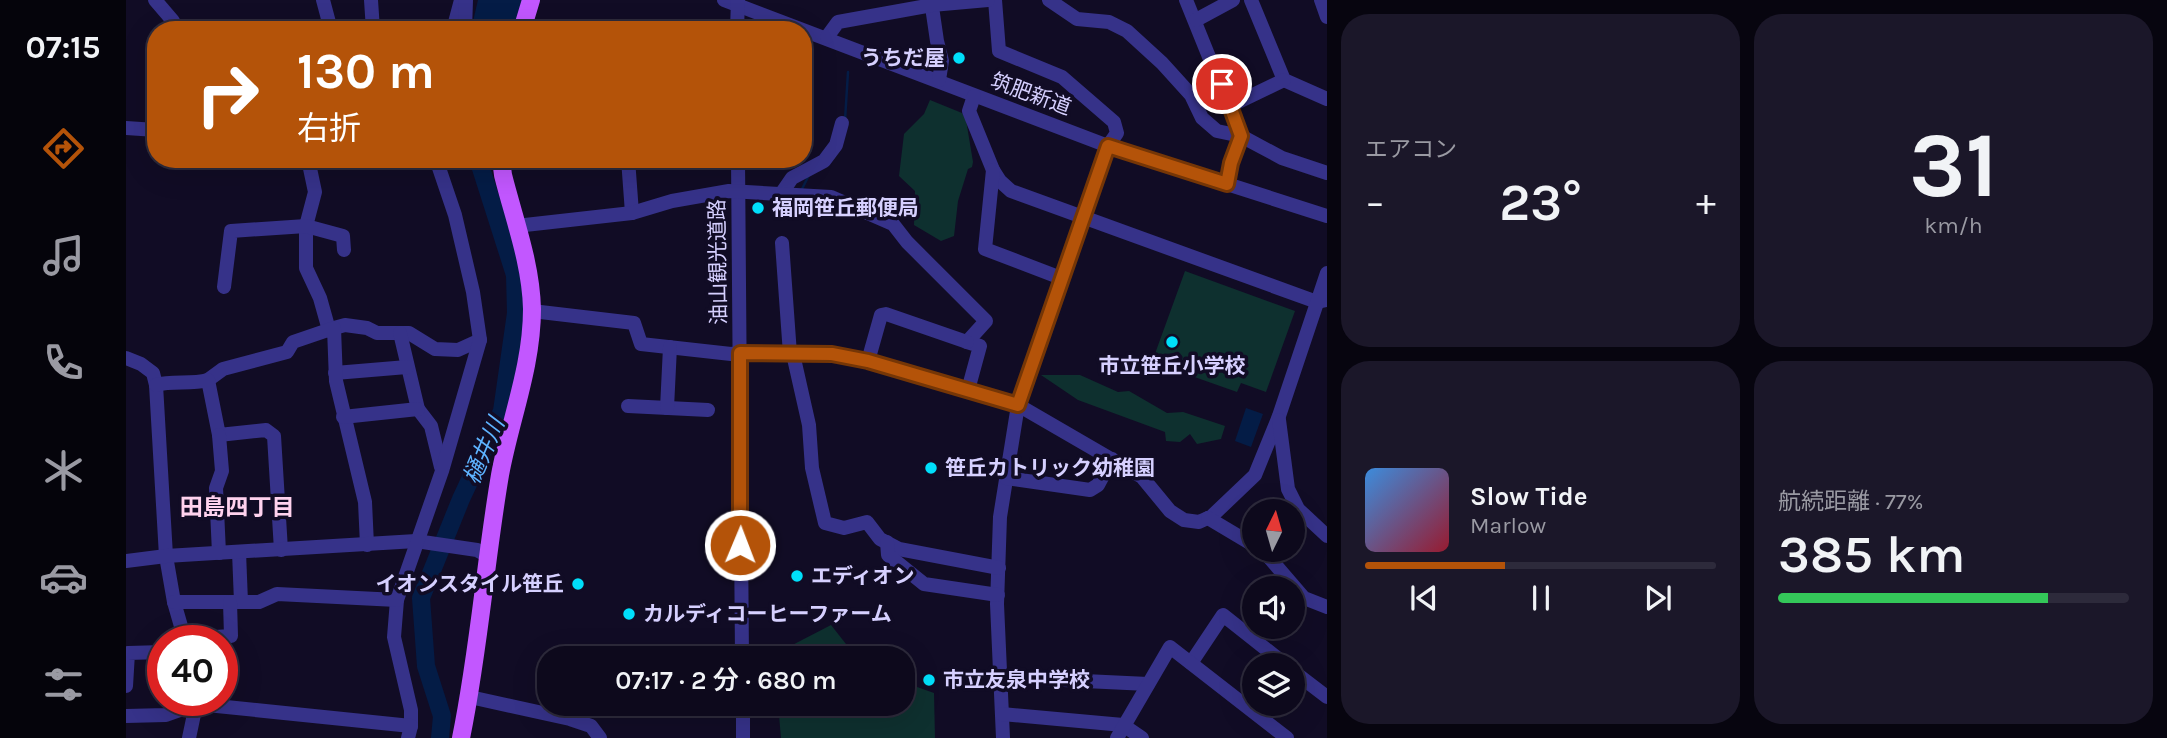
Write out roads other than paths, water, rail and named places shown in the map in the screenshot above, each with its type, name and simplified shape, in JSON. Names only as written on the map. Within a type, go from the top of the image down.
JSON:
[{"type":"main road","points":[[525,21],[531,0]]},
{"type":"main road","points":[[461,738],[470,697],[483,553],[504,453],[529,359],[531,281],[503,168]]},
{"type":"street","points":[[155,0],[173,21]]},
{"type":"street","points":[[323,0],[329,21]]},
{"type":"street","points":[[370,0],[372,21]]},
{"type":"street","points":[[456,21],[463,0]]},
{"type":"street","points":[[463,0],[464,21]]},
{"type":"street","points":[[827,37],[838,22],[932,2],[988,0]]},
{"type":"street","points":[[995,0],[999,51],[1062,77],[1114,122],[1116,133],[1108,146],[1060,278],[1018,405],[1000,517],[998,595],[1003,738]]},
{"type":"street","points":[[1049,0],[1077,19],[1109,22],[1127,31],[1162,63],[1191,95],[1202,118],[1217,131],[1241,136],[1282,158],[1327,173]]},
{"type":"street","points":[[1186,0],[1196,19],[1241,136],[1227,184]]},
{"type":"street","points":[[1196,19],[1233,0]]},
{"type":"street","points":[[1251,0],[1284,80],[1327,99]]},
{"type":"street","points":[[1321,0],[1327,17]]},
{"type":"street","points":[[733,2],[736,21]]},
{"type":"street","name":"筑肥新道","points":[[733,2],[784,21]]},
{"type":"street","points":[[932,2],[937,41],[943,61],[939,80]]},
{"type":"street","name":"筑肥新道","points":[[812,31],[1108,146],[1327,216]]},
{"type":"street","points":[[1230,106],[1284,80]]},
{"type":"street","points":[[974,96],[969,111],[993,170],[1011,191],[1322,301]]},
{"type":"street","points":[[812,167],[824,161],[836,145],[842,123]]},
{"type":"street","points":[[126,128],[147,129]]},
{"type":"street","points":[[310,168],[316,192],[306,226],[306,268],[331,329],[343,417],[365,502],[367,545]]},
{"type":"street","points":[[238,708],[410,732],[411,710],[394,638],[397,600],[421,541],[480,340],[473,292],[455,215],[439,168]]},
{"type":"street","points":[[629,168],[632,213]]},
{"type":"street","name":"油山観光道路","points":[[737,168],[742,646]]},
{"type":"street","points":[[782,194],[792,178],[811,168]]},
{"type":"street","points":[[993,170],[985,249],[1060,278]]},
{"type":"street","points":[[516,226],[632,213],[672,201],[738,191],[831,198],[893,224],[907,242],[986,321],[967,342]]},
{"type":"street","points":[[224,287],[231,231],[306,226],[343,236],[344,250]]},
{"type":"street","points":[[782,243],[791,354],[809,425],[812,468],[825,523],[844,528],[867,522],[880,539],[899,549],[999,568]]},
{"type":"street","points":[[532,311],[634,323],[641,344],[731,354],[832,354],[868,361],[1018,405],[1142,477],[1170,511],[1184,520],[1199,522],[1208,518],[1255,475],[1322,301],[1327,273]]},
{"type":"street","points":[[868,361],[881,315],[886,314],[980,346],[968,390]]},
{"type":"street","points":[[156,385],[168,382],[196,384],[208,380],[223,369],[287,352],[293,342],[345,325],[367,328],[377,333],[409,333],[435,349],[458,350],[480,340]]},
{"type":"street","points":[[400,333],[418,409],[431,426],[442,471]]},
{"type":"street","points":[[667,408],[670,347]]},
{"type":"street","points":[[126,358],[153,373],[156,385],[166,556],[181,625]]},
{"type":"street","points":[[335,373],[407,367]]},
{"type":"street","points":[[208,380],[219,435],[222,471],[216,488],[219,553]]},
{"type":"street","points":[[628,406],[708,410]]},
{"type":"street","points":[[343,417],[418,409]]},
{"type":"street","points":[[1279,416],[1288,489],[1298,509],[1327,536]]},
{"type":"street","points":[[219,435],[266,430],[274,436],[281,550]]},
{"type":"street","points":[[1006,478],[1090,490],[1098,485],[1112,459]]},
{"type":"street","points":[[1208,518],[1242,539]]},
{"type":"street","points":[[126,561],[166,556],[421,541],[483,553]]},
{"type":"street","points":[[887,542],[888,555],[924,584],[998,595]]},
{"type":"street","points":[[232,625],[239,552]]},
{"type":"street","points":[[1273,562],[1304,598],[1327,607]]},
{"type":"street","points":[[174,602],[259,602],[278,594],[397,600]]},
{"type":"street","points":[[1191,663],[1223,615],[1271,653]]},
{"type":"street","points":[[1120,731],[1170,647],[1280,736]]},
{"type":"street","points":[[126,687],[128,653],[147,652]]},
{"type":"street","points":[[1000,677],[1148,684]]},
{"type":"street","points":[[1305,680],[1327,697]]},
{"type":"street","points":[[470,697],[570,719],[591,726],[600,738]]},
{"type":"street","points":[[1002,714],[1120,731],[1142,738]]},
{"type":"street","points":[[126,716],[147,715]]},
{"type":"street","points":[[188,738],[194,716]]},
{"type":"street","points":[[743,716],[743,738]]},
{"type":"water","points":[[478,0],[525,0],[519,21],[473,21]]},
{"type":"water","points":[[1246,408],[1263,414],[1251,447],[1235,441]]},
{"type":"waterway","points":[[845,120],[848,72]]},
{"type":"waterway","name":"樋井川","points":[[440,738],[442,716],[426,666],[421,598],[461,499],[502,411],[516,313],[515,275],[481,168]]},
{"type":"waterway","points":[[801,191],[809,175]]},
{"type":"place","name":"うちだ屋","points":[[959,58]]},
{"type":"place","name":"福岡笹丘郵便局","points":[[758,208]]},
{"type":"place","name":"市立笹丘小学校","points":[[1172,342]]},
{"type":"place","name":"笹丘カトリック幼稚園","points":[[931,468]]},
{"type":"place","name":"エディオン","points":[[797,576]]},
{"type":"place","name":"イオンスタイル笹丘","points":[[578,584]]},
{"type":"place","name":"カルディコーヒーファーム","points":[[629,614]]},
{"type":"place","name":"市立友泉中学校","points":[[929,680]]},
{"type":"district","name":"田島四丁目","points":[[237,507]]}]
